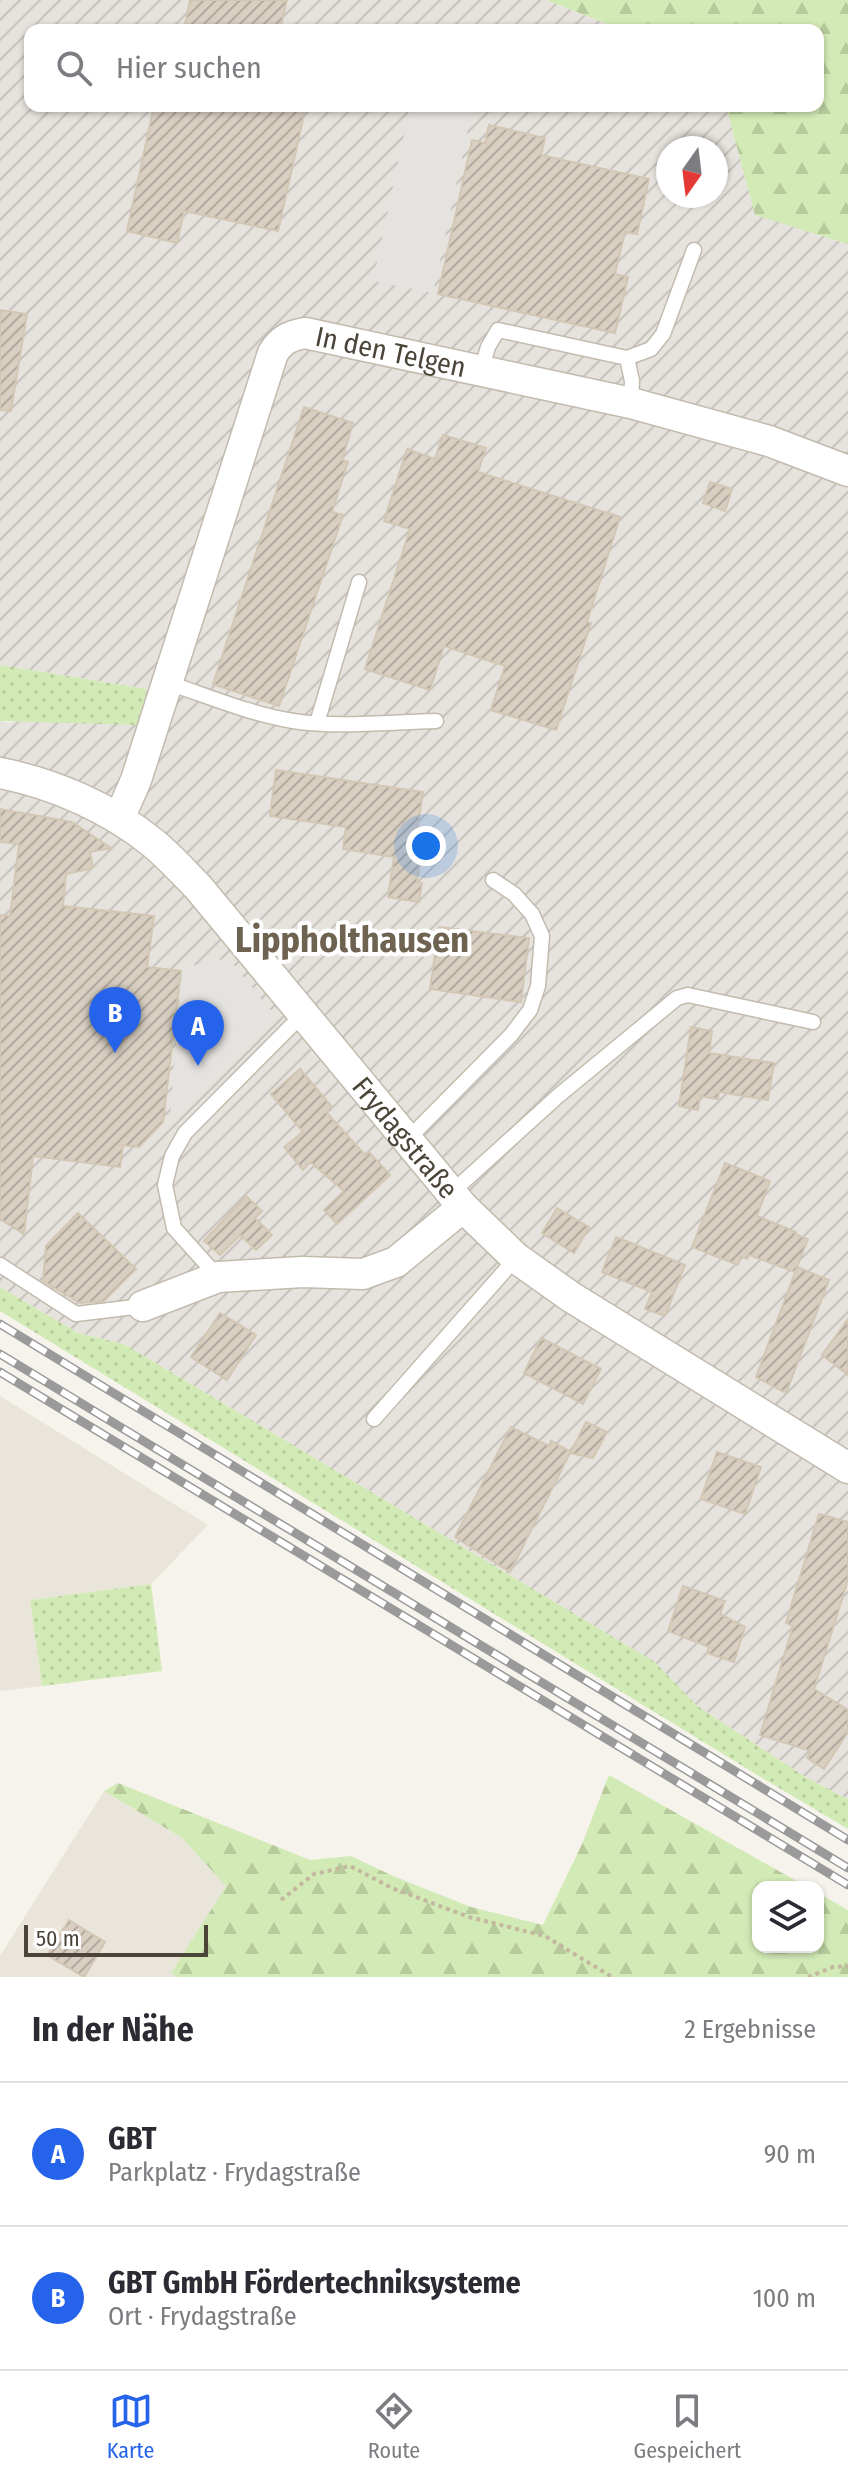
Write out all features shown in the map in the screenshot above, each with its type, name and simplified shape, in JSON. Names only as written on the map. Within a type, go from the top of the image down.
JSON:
[{"type":"street","name":"In den Telgen","points":[[119,819],[136,780],[273,353],[280,342],[291,336],[305,333],[631,403],[769,441],[848,471]]},
{"type":"street","name":"Frydagstraße","points":[[0,773],[75,796],[119,819],[154,844],[198,887],[457,1200],[516,1258],[571,1297],[848,1468]]},
{"type":"street","points":[[143,1306],[218,1277],[303,1272],[363,1274],[396,1262],[457,1200]]},
{"type":"lane","points":[[481,371],[488,347],[498,330],[627,358],[651,349],[663,334],[694,250]]},
{"type":"lane","points":[[627,358],[632,381],[631,403]]},
{"type":"lane","points":[[317,723],[359,582]]},
{"type":"lane","points":[[168,683],[271,717],[317,723],[436,721]]},
{"type":"lane","points":[[408,1139],[511,1035],[530,1010],[538,986],[542,936],[532,914],[514,894],[493,880]]},
{"type":"lane","points":[[457,1200],[558,1096],[677,998],[688,995],[813,1022]]},
{"type":"lane","points":[[218,1277],[174,1228],[165,1185],[172,1156],[185,1133],[304,1013]]},
{"type":"lane","points":[[374,1419],[516,1258]]},
{"type":"lane","points":[[0,1265],[76,1314],[143,1306]]},
{"type":"path","points":[[281,1900],[314,1874],[350,1866],[392,1888],[469,1917],[545,1936],[612,1977]]},
{"type":"path","points":[[808,1977],[833,1967],[848,1966]]},
{"type":"shaded area","points":[[0,0],[546,0],[608,24],[24,24],[24,112],[728,112],[755,214],[848,244],[848,1799],[807,1778],[696,1705],[655,1662],[124,1344],[78,1333],[0,1287],[0,721],[10,723],[147,689],[0,665]]},
{"type":"shaded area","points":[[409,112],[472,112],[433,293],[373,281]]},
{"type":"shaded area","points":[[228,958],[274,1014],[170,1117],[182,968]]},
{"type":"shaded area","points":[[0,1396],[208,1525],[151,1584],[30,1600],[42,1686],[0,1691]]},
{"type":"shaded area","points":[[104,1791],[182,1838],[226,1886],[172,1972],[178,1977],[0,1977],[0,1956]]},
{"type":"green space","points":[[546,0],[848,0],[848,244],[755,215],[728,112],[824,112],[824,24],[608,24]]},
{"type":"green space","points":[[0,665],[147,689],[137,725],[0,721]]},
{"type":"green space","points":[[0,1287],[78,1333],[124,1344],[655,1662],[696,1705],[807,1778],[848,1799],[848,1829],[0,1311]]},
{"type":"green space","points":[[151,1584],[162,1671],[42,1686],[30,1600]]},
{"type":"green space","points":[[609,1775],[796,1881],[752,1881],[752,1953],[824,1953],[824,1896],[848,1910],[848,1977],[178,1977],[171,1973],[226,1886],[182,1838],[104,1791],[118,1783],[310,1860],[351,1856],[471,1907],[543,1925],[582,1844]]},
{"type":"building","points":[[190,0],[287,0],[281,24],[185,24]]},
{"type":"building","points":[[153,112],[305,112],[278,231],[184,211],[177,243],[127,231]]},
{"type":"building","points":[[489,125],[545,138],[541,155],[649,179],[637,234],[625,232],[615,274],[628,277],[615,333],[438,294],[472,140],[485,143]]},
{"type":"building","points":[[0,310],[27,314],[11,411],[0,410]]},
{"type":"building","points":[[304,407],[353,423],[342,460],[348,462],[332,512],[343,515],[279,706],[213,684]]},
{"type":"building","points":[[443,435],[486,448],[478,472],[620,517],[587,622],[591,623],[556,730],[491,710],[505,666],[444,646],[430,690],[365,669],[410,529],[384,521],[407,449],[435,459]]},
{"type":"building","points":[[710,482],[732,489],[725,511],[703,503]]},
{"type":"building","points":[[276,770],[423,792],[416,837],[424,838],[417,882],[422,883],[419,902],[388,897],[394,857],[343,849],[346,827],[270,816]]},
{"type":"building","points":[[0,809],[72,822],[111,848],[90,852],[93,868],[66,874],[63,906],[154,916],[147,967],[181,971],[163,1122],[139,1147],[123,1145],[120,1167],[33,1156],[24,1234],[0,1219],[0,915],[10,916],[19,844],[0,842]]},
{"type":"building","points":[[439,927],[529,938],[521,1002],[430,989]]},
{"type":"building","points":[[691,1027],[712,1031],[709,1053],[774,1063],[768,1100],[719,1092],[718,1099],[700,1096],[698,1110],[679,1106]]},
{"type":"building","points":[[300,1069],[332,1107],[326,1112],[366,1156],[369,1152],[390,1175],[337,1224],[324,1210],[344,1191],[310,1162],[303,1170],[284,1147],[303,1132],[271,1094]]},
{"type":"building","points":[[725,1163],[770,1181],[757,1216],[808,1239],[795,1272],[749,1255],[747,1259],[741,1256],[738,1265],[692,1247]]},
{"type":"building","points":[[246,1196],[262,1211],[255,1218],[272,1235],[256,1250],[240,1235],[220,1255],[204,1241]]},
{"type":"building","points":[[557,1208],[589,1227],[574,1253],[542,1233]]},
{"type":"building","points":[[78,1213],[136,1269],[104,1301],[80,1303],[43,1281],[46,1246]]},
{"type":"building","points":[[616,1237],[685,1265],[665,1316],[645,1309],[652,1292],[602,1272]]},
{"type":"building","points":[[797,1267],[829,1280],[786,1393],[756,1377]]},
{"type":"building","points":[[220,1313],[256,1335],[227,1380],[191,1357]]},
{"type":"building","points":[[848,1319],[848,1375],[822,1355]]},
{"type":"building","points":[[541,1338],[601,1369],[583,1404],[524,1373]]},
{"type":"building","points":[[586,1422],[607,1432],[593,1458],[570,1453],[510,1572],[455,1537],[511,1427],[549,1446],[551,1441],[571,1452]]},
{"type":"building","points":[[717,1452],[761,1467],[745,1514],[701,1499]]},
{"type":"building","points":[[819,1514],[848,1522],[848,1580],[814,1689],[848,1710],[848,1732],[824,1769],[807,1758],[811,1751],[760,1735],[793,1626],[786,1623]]},
{"type":"building","points":[[683,1586],[725,1601],[720,1614],[745,1627],[734,1662],[707,1653],[709,1647],[668,1631]]},
{"type":"building","points":[[69,1920],[105,1942],[84,1977],[47,1955]]},
{"type":"railway","points":[[0,1324],[848,1840]]},
{"type":"railway","points":[[0,1354],[848,1868]]},
{"type":"railway","points":[[0,1372],[848,1885]]},
{"type":"place","name":"GBT GmbH Fördertechniksysteme","points":[[115,1053]]},
{"type":"place","name":"GBT","points":[[198,1066]]},
{"type":"district","name":"Lippholthausen","points":[[352,940]]}]
